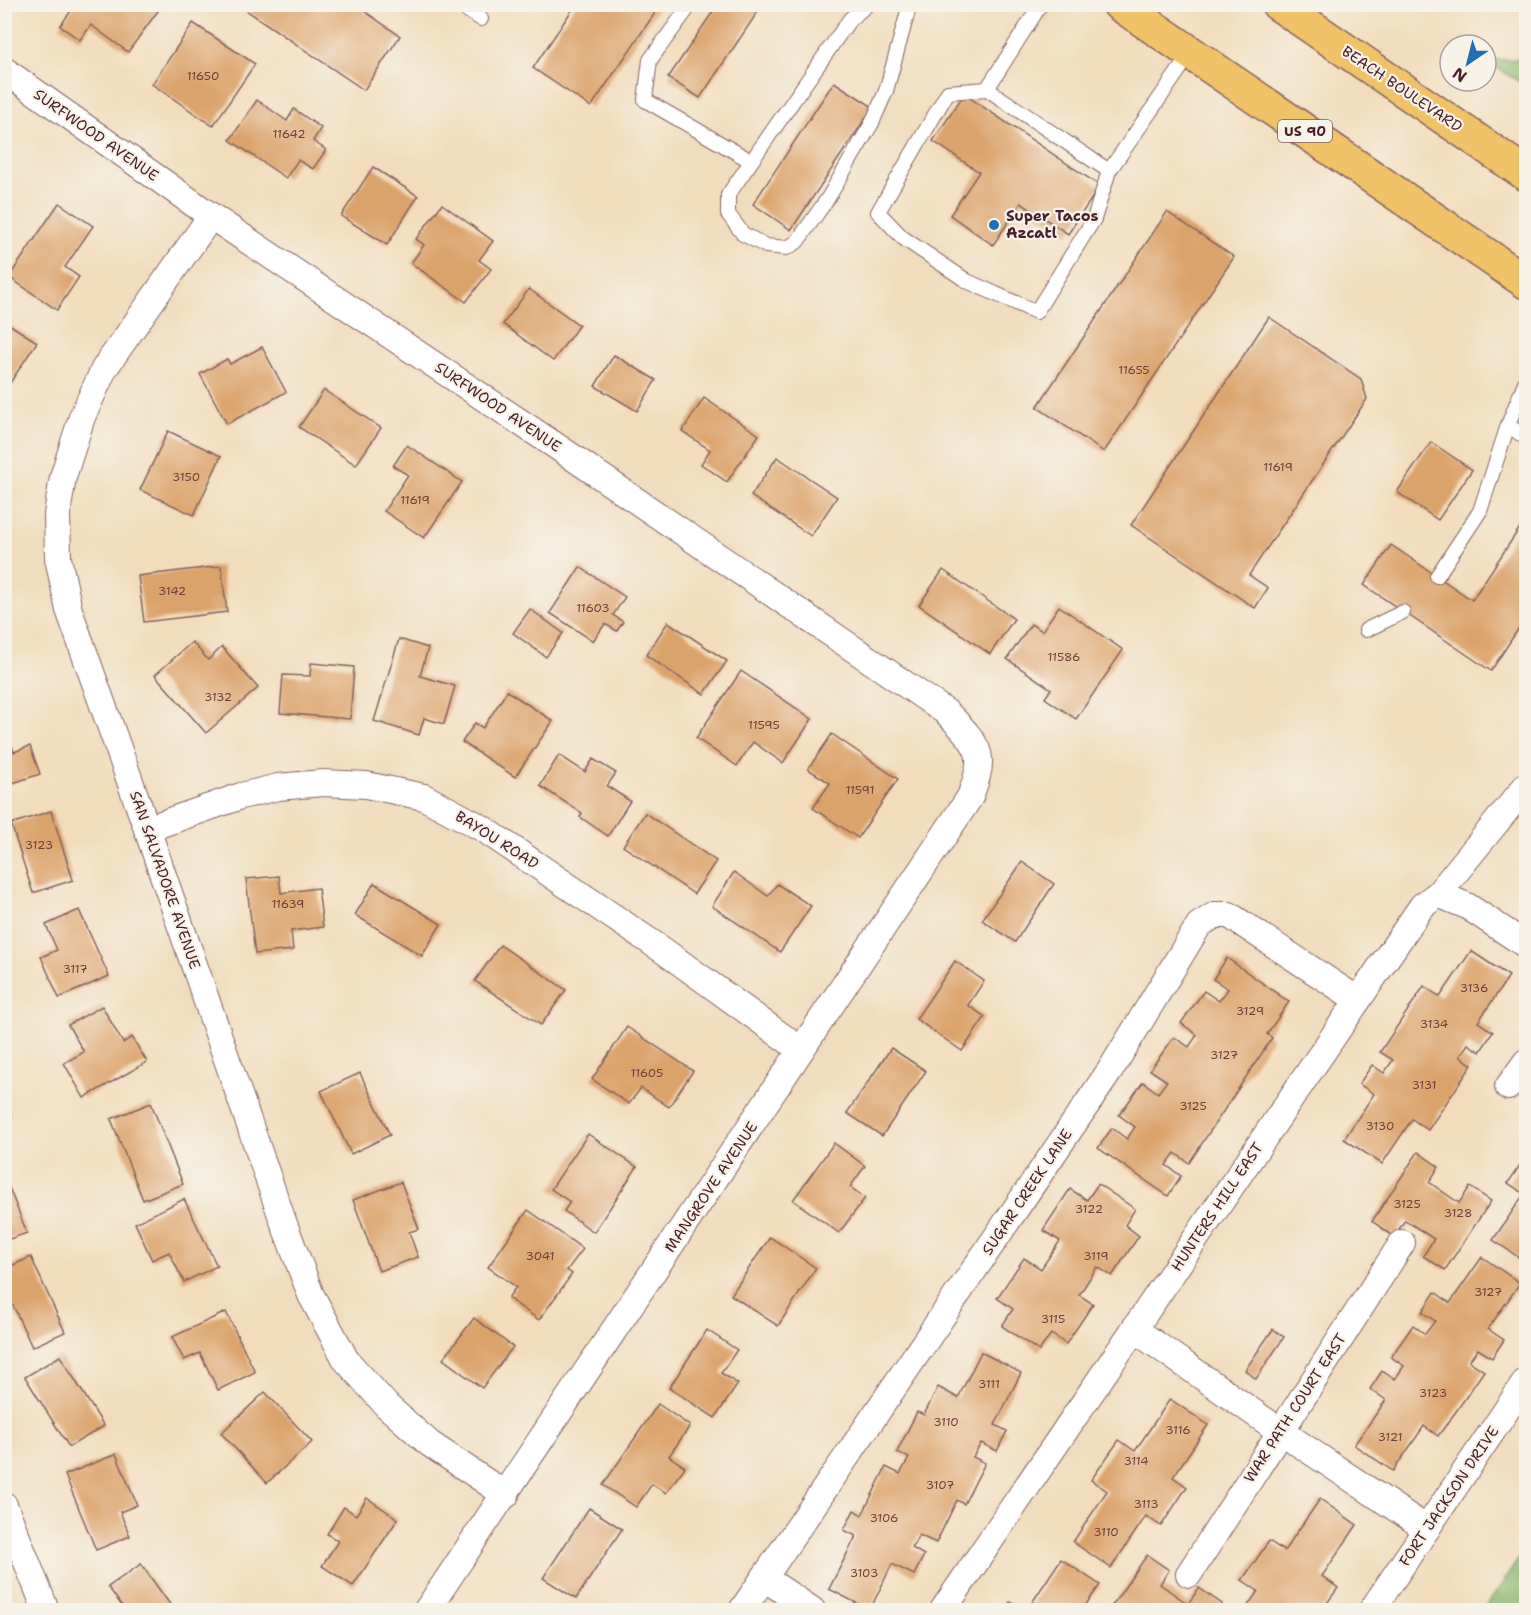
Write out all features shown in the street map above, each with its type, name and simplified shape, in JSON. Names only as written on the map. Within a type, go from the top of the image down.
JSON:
[{"type":"highway","name":"US 90","points":[[1119,4],[1527,282]]},
{"type":"highway","name":"BEACH BOULEVARD","points":[[1278,4],[1527,174]]},
{"type":"street","name":"SURFWOOD AVENUE","points":[[4,70],[211,216],[562,450],[946,712],[965,730],[980,756]]},
{"type":"street","name":"SAN SALVADORE AVENUE","points":[[211,216],[104,369],[82,417],[63,477],[57,514],[58,558],[69,610],[311,1295],[346,1360],[387,1406],[430,1444],[506,1495]]},
{"type":"street","name":"MANGROVE AVENUE","points":[[427,1611],[970,797],[978,774],[980,756]]},
{"type":"street","name":"BAYOU ROAD","points":[[147,829],[241,796],[278,787],[323,783],[366,785],[424,797],[482,828],[655,945],[801,1050]]},
{"type":"street","points":[[1527,786],[1438,894],[1467,906],[1527,945]]},
{"type":"street","name":"HUNTERS HILL EAST","points":[[943,1611],[1422,906],[1438,894]]},
{"type":"street","name":"SUGAR CREEK LANE","points":[[742,1611],[1111,1069],[1199,925],[1215,915],[1229,915],[1358,1000]]},
{"type":"street","points":[[1508,1087],[1527,1062]]},
{"type":"street","name":"WAR PATH COURT EAST","points":[[1189,1574],[1402,1243]]},
{"type":"street","points":[[1134,1329],[1280,1431],[1427,1529]]},
{"type":"street","name":"FORT JACKSON DRIVE","points":[[1372,1611],[1527,1381]]},
{"type":"street","points":[[4,1505],[46,1611]]},
{"type":"street","points":[[764,1578],[812,1611]]},
{"type":"lane","points":[[457,4],[480,19]]},
{"type":"lane","points":[[691,4],[650,60],[645,100],[751,161]]},
{"type":"lane","points":[[868,4],[850,19],[728,195],[728,214],[743,234],[766,246],[787,248],[797,242],[828,198],[872,123],[886,91],[910,4]]},
{"type":"lane","points":[[987,89],[1041,4]]},
{"type":"lane","points":[[1110,171],[987,89],[948,92],[878,212],[903,238],[967,281],[1036,312],[1094,219],[1110,171],[1191,54]]},
{"type":"lane","points":[[1437,576],[1480,511],[1508,425],[1527,380]]},
{"type":"lane","points":[[1508,425],[1527,438]]},
{"type":"lane","points":[[1366,630],[1403,612]]},
{"type":"green space","points":[[1526,59],[1526,86],[1498,68],[1498,60]]},
{"type":"green space","points":[[1526,1548],[1526,1610],[1484,1610]]},
{"type":"building","points":[[76,4],[163,4],[128,52],[91,25],[80,40],[60,26]]},
{"type":"building","points":[[237,4],[354,4],[400,36],[364,90]]},
{"type":"building","points":[[576,4],[661,4],[591,107],[533,68]]},
{"type":"building","points":[[718,4],[763,4],[700,98],[668,78]]},
{"type":"building","points":[[193,23],[255,64],[213,126],[152,84]]},
{"type":"building","points":[[834,82],[873,107],[791,230],[753,204]]},
{"type":"building","points":[[964,94],[1100,186],[1068,234],[1021,203],[993,245],[950,215],[979,172],[933,141]]},
{"type":"building","points":[[257,100],[287,121],[294,109],[321,128],[313,141],[326,150],[313,169],[298,160],[286,178],[230,140]]},
{"type":"building","points":[[373,167],[418,196],[387,245],[341,216]]},
{"type":"building","points":[[59,203],[93,226],[65,267],[79,277],[57,310],[9,277]]},
{"type":"building","points":[[442,204],[493,241],[479,260],[491,269],[466,302],[411,263],[424,245],[416,239]]},
{"type":"building","points":[[1167,212],[1234,257],[1104,452],[1037,407]]},
{"type":"building","points":[[529,289],[579,325],[553,361],[503,324]]},
{"type":"building","points":[[1269,317],[1361,379],[1367,399],[1249,575],[1268,588],[1255,608],[1131,525]]},
{"type":"building","points":[[4,321],[37,342],[4,392]]},
{"type":"building","points":[[262,347],[286,392],[227,424],[200,374],[227,359],[230,364]]},
{"type":"building","points":[[614,355],[656,380],[637,411],[595,386]]},
{"type":"building","points":[[324,390],[381,428],[356,465],[299,427]]},
{"type":"building","points":[[704,398],[759,435],[727,482],[701,464],[710,450],[682,431]]},
{"type":"building","points":[[168,431],[221,456],[194,515],[140,490]]},
{"type":"building","points":[[1431,442],[1472,470],[1438,520],[1397,492]]},
{"type":"building","points":[[407,445],[462,482],[424,538],[384,511],[408,475],[393,466]]},
{"type":"building","points":[[777,457],[837,497],[811,536],[751,496]]},
{"type":"building","points":[[1521,526],[1526,529],[1526,617],[1491,671],[1364,585],[1391,545],[1472,600]]},
{"type":"building","points":[[221,566],[227,612],[144,622],[138,576]]},
{"type":"building","points":[[580,567],[625,597],[613,615],[623,622],[617,631],[605,624],[593,641],[550,613]]},
{"type":"building","points":[[943,570],[1014,619],[990,654],[919,605]]},
{"type":"building","points":[[1059,606],[1123,650],[1076,719],[1045,698],[1051,689],[1007,659],[1031,624],[1042,631]]},
{"type":"building","points":[[530,609],[563,633],[546,657],[513,633]]},
{"type":"building","points":[[668,622],[727,661],[704,694],[646,655]]},
{"type":"building","points":[[399,639],[428,648],[420,676],[455,686],[444,724],[424,718],[419,735],[374,721]]},
{"type":"building","points":[[192,642],[208,660],[222,647],[258,688],[206,733],[155,675]]},
{"type":"building","points":[[311,663],[354,667],[350,719],[280,713],[283,675],[310,676]]},
{"type":"building","points":[[741,671],[812,719],[783,763],[753,742],[737,766],[696,738]]},
{"type":"building","points":[[507,691],[553,721],[515,777],[462,742],[475,723],[483,728]]},
{"type":"building","points":[[4,727],[14,752],[30,746],[40,774],[4,786]]},
{"type":"building","points":[[832,734],[898,779],[858,838],[813,808],[830,783],[808,769]]},
{"type":"building","points":[[559,755],[585,772],[593,759],[616,773],[607,786],[630,801],[608,836],[580,817],[582,813],[540,786]]},
{"type":"building","points":[[51,811],[73,880],[33,893],[11,824]]},
{"type":"building","points":[[645,813],[716,861],[694,894],[623,846]]},
{"type":"building","points":[[1022,862],[1054,884],[1015,942],[982,920]]},
{"type":"building","points":[[734,872],[768,896],[777,884],[811,906],[780,952],[712,906]]},
{"type":"building","points":[[279,876],[281,893],[318,888],[323,927],[291,931],[293,950],[255,954],[246,879]]},
{"type":"building","points":[[374,883],[441,924],[422,956],[355,915]]},
{"type":"building","points":[[79,910],[109,976],[59,998],[41,957],[57,950],[46,925]]},
{"type":"building","points":[[500,945],[566,990],[541,1025],[475,981]]},
{"type":"building","points":[[1471,951],[1509,976],[1478,1022],[1493,1032],[1480,1052],[1468,1044],[1460,1056],[1472,1065],[1428,1130],[1412,1119],[1382,1164],[1344,1139],[1374,1094],[1359,1084],[1372,1065],[1384,1073],[1393,1060],[1380,1052],[1424,986],[1440,997]]},
{"type":"building","points":[[1227,958],[1289,1002],[1267,1034],[1272,1038],[1189,1163],[1175,1153],[1166,1165],[1181,1176],[1168,1196],[1098,1148],[1112,1128],[1127,1139],[1135,1127],[1119,1115],[1143,1082],[1158,1093],[1167,1081],[1150,1070],[1174,1037],[1189,1047],[1197,1035],[1181,1023],[1204,991],[1219,1001],[1228,989],[1213,979]]},
{"type":"building","points":[[955,961],[984,981],[968,1005],[985,1017],[962,1051],[916,1019]]},
{"type":"building","points":[[102,1006],[123,1043],[132,1037],[147,1062],[84,1098],[64,1063],[84,1052],[68,1025]]},
{"type":"building","points":[[627,1027],[693,1071],[669,1107],[641,1088],[629,1104],[592,1079]]},
{"type":"building","points":[[891,1048],[926,1071],[882,1136],[847,1113]]},
{"type":"building","points":[[360,1073],[390,1135],[351,1154],[321,1091]]},
{"type":"building","points":[[4,1101],[11,1114],[4,1117]]},
{"type":"building","points":[[151,1103],[183,1184],[143,1200],[111,1119]]},
{"type":"building","points":[[588,1134],[637,1167],[594,1232],[564,1211],[570,1202],[551,1189]]},
{"type":"building","points":[[834,1143],[865,1166],[850,1187],[865,1198],[839,1233],[793,1200]]},
{"type":"building","points":[[1418,1152],[1439,1167],[1429,1182],[1459,1203],[1470,1187],[1491,1201],[1445,1270],[1423,1256],[1434,1239],[1405,1220],[1394,1237],[1372,1221]]},
{"type":"building","points":[[1526,1156],[1526,1262],[1493,1240],[1524,1194],[1508,1183]]},
{"type":"building","points":[[4,1175],[27,1233],[4,1241]]},
{"type":"building","points":[[401,1182],[419,1229],[409,1232],[418,1257],[379,1271],[353,1200]]},
{"type":"building","points":[[1098,1184],[1135,1209],[1125,1225],[1139,1236],[1112,1276],[1097,1267],[1079,1295],[1093,1304],[1066,1344],[1051,1334],[1039,1351],[1002,1326],[1013,1309],[997,1298],[1024,1258],[1041,1269],[1060,1241],[1043,1230],[1070,1189],[1087,1200]]},
{"type":"building","points":[[184,1199],[217,1266],[184,1282],[169,1252],[152,1260],[135,1223]]},
{"type":"building","points":[[528,1210],[583,1249],[567,1270],[572,1274],[539,1320],[508,1298],[516,1287],[488,1267]]},
{"type":"building","points":[[770,1237],[816,1268],[778,1326],[731,1295]]},
{"type":"building","points":[[31,1257],[65,1332],[32,1347],[4,1286],[4,1269]]},
{"type":"building","points":[[1482,1257],[1520,1283],[1488,1329],[1504,1340],[1492,1358],[1478,1349],[1469,1361],[1484,1371],[1457,1410],[1438,1436],[1424,1426],[1393,1471],[1354,1445],[1386,1400],[1370,1389],[1382,1371],[1395,1379],[1404,1366],[1391,1357],[1413,1325],[1425,1334],[1435,1321],[1422,1312],[1435,1292],[1450,1303]]},
{"type":"building","points":[[226,1312],[255,1372],[218,1390],[200,1353],[184,1360],[172,1337]]},
{"type":"building","points":[[474,1318],[513,1347],[482,1388],[443,1359]]},
{"type":"building","points":[[1273,1329],[1284,1337],[1256,1379],[1245,1370]]},
{"type":"building","points":[[707,1330],[737,1350],[721,1373],[738,1384],[715,1418],[669,1388]]},
{"type":"building","points":[[981,1352],[1021,1373],[995,1425],[1007,1431],[997,1451],[981,1443],[973,1457],[985,1463],[964,1504],[957,1500],[936,1543],[919,1535],[912,1548],[924,1555],[914,1575],[892,1564],[870,1610],[829,1589],[856,1536],[844,1530],[854,1510],[862,1515],[886,1467],[900,1474],[909,1458],[897,1452],[917,1412],[924,1415],[938,1387],[958,1398]]},
{"type":"building","points":[[60,1356],[104,1426],[69,1447],[25,1377]]},
{"type":"building","points":[[265,1392],[312,1442],[267,1483],[221,1433]]},
{"type":"building","points":[[1170,1399],[1208,1425],[1173,1477],[1187,1487],[1161,1526],[1146,1516],[1111,1568],[1073,1542],[1107,1491],[1091,1480],[1119,1440],[1135,1451]]},
{"type":"building","points":[[658,1404],[690,1426],[669,1456],[685,1467],[666,1493],[652,1484],[636,1507],[603,1485]]},
{"type":"building","points":[[116,1454],[137,1505],[120,1512],[130,1536],[96,1550],[65,1475]]},
{"type":"building","points":[[367,1498],[398,1519],[353,1586],[322,1566],[338,1541],[327,1534],[344,1507],[356,1515]]},
{"type":"building","points":[[1320,1499],[1357,1525],[1322,1576],[1338,1588],[1322,1610],[1245,1610],[1258,1591],[1242,1580],[1269,1541],[1284,1551]]},
{"type":"building","points":[[589,1508],[622,1529],[576,1599],[543,1578]]},
{"type":"building","points":[[1147,1555],[1169,1570],[1160,1584],[1188,1604],[1199,1588],[1222,1604],[1218,1610],[1109,1610]]},
{"type":"building","points":[[1061,1559],[1100,1585],[1082,1610],[1027,1610]]},
{"type":"building","points":[[141,1564],[174,1610],[125,1610],[108,1587]]},
{"type":"building","points":[[1010,1602],[1023,1610],[1004,1610]]},
{"type":"place","name":"Super Tacos Azcatl","points":[[994,225]]}]
